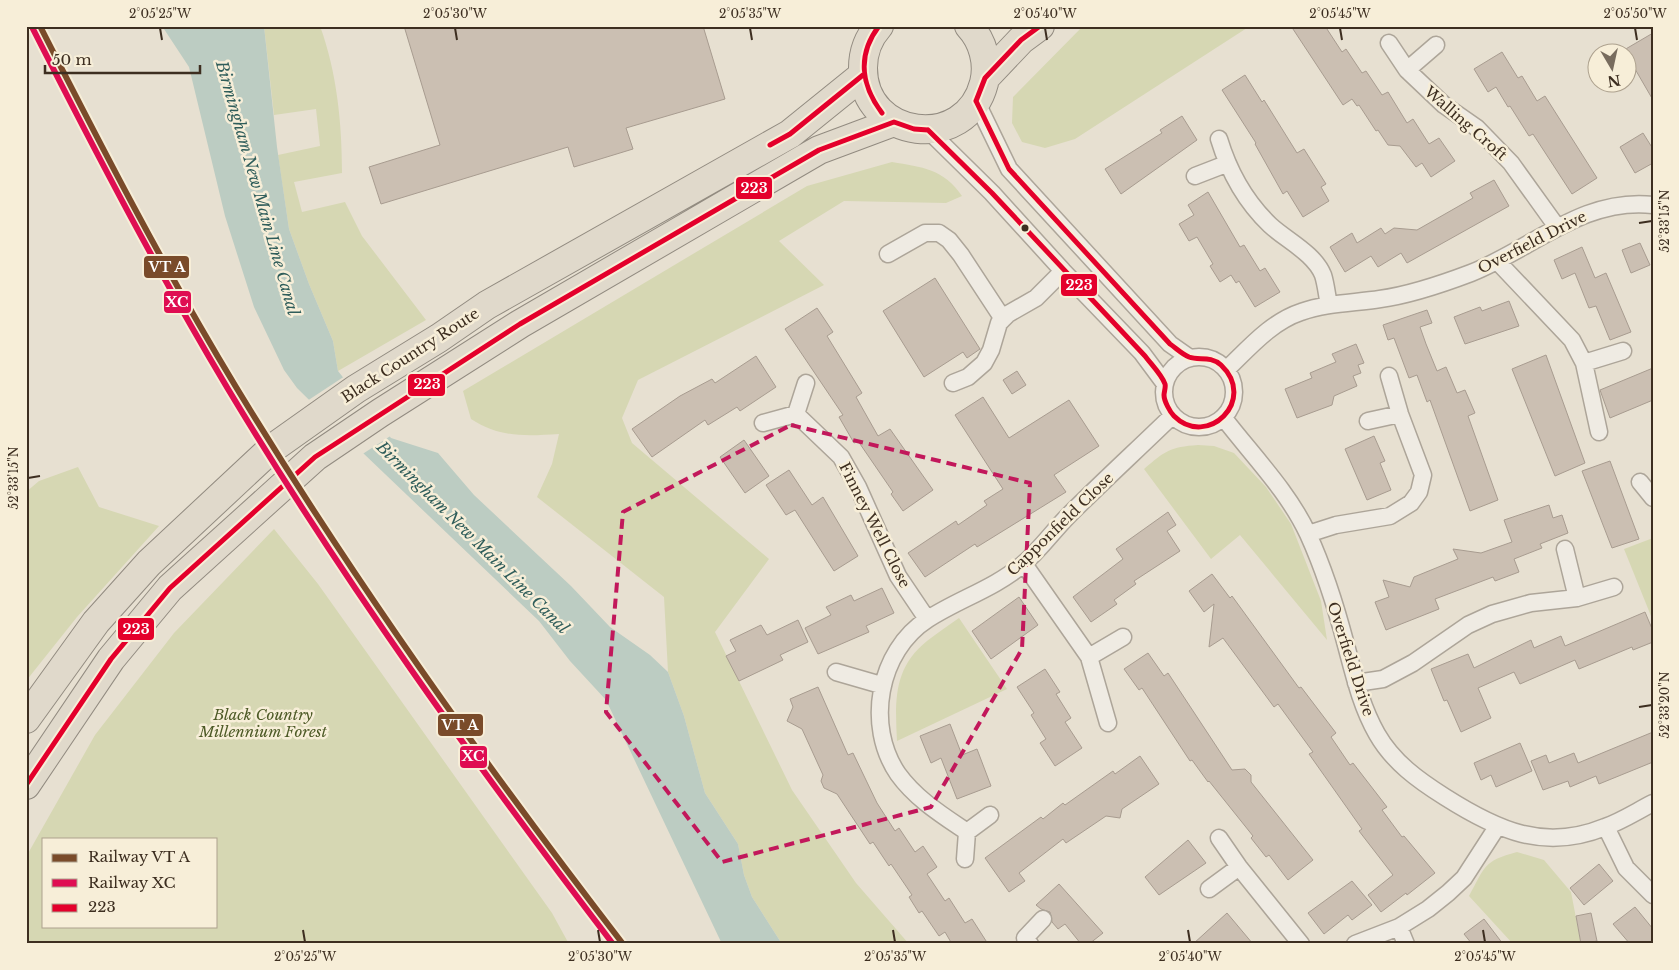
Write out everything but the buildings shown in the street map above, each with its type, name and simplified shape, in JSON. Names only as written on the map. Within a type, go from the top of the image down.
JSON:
[{"type":"highway","points":[[879,26],[867,45],[863,64],[866,90],[874,104],[894,122],[914,129],[928,130],[955,121],[1020,40],[1040,26]]},
{"type":"highway","points":[[969,26],[981,46],[986,66],[980,90]]},
{"type":"highway","name":"Black Country Route","points":[[26,719],[96,622],[166,548],[270,450],[356,389],[439,338],[487,305],[790,134],[863,75]]},
{"type":"highway","points":[[26,785],[111,659],[176,582],[315,457],[520,324],[819,150],[894,122]]},
{"type":"street","name":"Walling Croft","points":[[1389,43],[1407,70],[1444,105],[1478,128],[1511,162],[1557,227]]},
{"type":"street","points":[[1407,70],[1436,45]]},
{"type":"street","points":[[980,90],[1009,169],[1170,344],[1190,358]]},
{"type":"street","points":[[928,130],[992,193],[1062,271],[1145,356],[1165,384]]},
{"type":"street","points":[[1219,139],[1226,164],[1250,204],[1270,225],[1311,260],[1322,274],[1329,305]]},
{"type":"street","points":[[1195,176],[1226,164]]},
{"type":"street","name":"Overfield Drive","points":[[1226,369],[1271,327],[1300,312],[1329,305],[1409,293],[1470,274],[1498,262],[1557,227],[1599,209],[1653,205]]},
{"type":"street","points":[[888,254],[925,234],[938,233],[949,240],[961,255],[1003,319]]},
{"type":"street","points":[[1498,262],[1572,340],[1584,363],[1599,432]]},
{"type":"street","points":[[953,383],[968,376],[984,363],[991,350],[999,323],[1036,298],[1062,271]]},
{"type":"street","points":[[1584,363],[1623,351]]},
{"type":"street","points":[[1190,358],[1212,359],[1226,369],[1234,384],[1232,406],[1217,422],[1202,427],[1185,424],[1173,416],[1164,398],[1165,384],[1176,365],[1190,358]]},
{"type":"street","points":[[1308,534],[1336,525],[1390,516],[1411,503],[1419,492],[1423,475],[1400,414],[1389,376]]},
{"type":"street","points":[[763,423],[796,414],[806,383]]},
{"type":"street","name":"Finney Well Close","points":[[796,414],[841,456],[858,487],[898,576],[927,619]]},
{"type":"street","points":[[1368,420],[1400,414]]},
{"type":"street","name":"Capponfield Close","points":[[967,832],[922,800],[897,772],[883,735],[880,704],[881,685],[885,672],[900,647],[913,631],[927,619],[994,586],[1024,564],[1068,515],[1173,416]]},
{"type":"street","name":"Overfield Drive","points":[[1223,417],[1286,497],[1308,534],[1339,619],[1356,683],[1376,733],[1391,757],[1437,792],[1497,827],[1515,834],[1552,837],[1569,836],[1606,827],[1653,803]]},
{"type":"street","points":[[1640,482],[1653,498]]},
{"type":"street","points":[[1564,549],[1577,598]]},
{"type":"street","points":[[1024,564],[1089,657],[1108,723]]},
{"type":"street","points":[[1356,683],[1383,679],[1413,663],[1468,625],[1492,614],[1531,603],[1577,598],[1614,588]]},
{"type":"street","points":[[1089,657],[1123,637]]},
{"type":"street","points":[[836,672],[881,685]]},
{"type":"street","points":[[965,859],[967,832],[990,815]]},
{"type":"street","points":[[1355,944],[1399,927],[1428,909],[1464,878],[1497,827]]},
{"type":"street","points":[[1606,827],[1626,868],[1653,896]]},
{"type":"street","points":[[1219,838],[1301,944]]},
{"type":"street","points":[[1209,889],[1239,866]]},
{"type":"street","points":[[1030,944],[1025,938],[1043,919]]},
{"type":"street","points":[[1399,927],[1406,944]]},
{"type":"highlighted area","points":[[791,425],[1030,483],[1022,649],[931,807],[722,862],[606,712],[623,512]]},
{"type":"green space","points":[[264,26],[320,26],[331,62],[340,117],[342,173],[294,182],[302,212],[345,202],[362,236],[426,320],[338,371],[333,341],[289,229],[278,155],[320,146],[316,109],[274,115]]},
{"type":"green space","points":[[1083,26],[1250,26],[1075,139],[1045,148],[1022,142],[1012,123],[1013,97]]},
{"type":"green space","points":[[892,162],[932,171],[948,180],[962,196],[946,203],[844,201],[779,241],[824,285],[638,380],[622,418],[632,443],[769,559],[715,632],[792,790],[856,883],[909,944],[782,944],[752,897],[744,875],[738,844],[705,793],[684,716],[668,672],[664,597],[537,497],[552,464],[559,434],[514,434],[492,430],[471,419],[463,391],[807,186]]},
{"type":"green space","points":[[1198,445],[1214,446],[1234,453],[1266,487],[1291,524],[1321,601],[1327,640],[1240,535],[1211,559],[1144,469],[1168,451]]},
{"type":"green space","points":[[78,467],[99,507],[159,526],[77,617],[26,681],[26,492],[39,481]]},
{"type":"green space","name":"Black Country Millennium Forest","points":[[274,529],[318,584],[552,913],[569,944],[26,944],[26,857],[95,735],[174,633]]},
{"type":"green space","points":[[1653,538],[1653,621],[1624,549]]},
{"type":"green space","points":[[959,618],[1007,689],[897,741],[897,699],[898,686],[902,674],[916,651]]},
{"type":"green space","points":[[1517,852],[1544,860],[1571,892],[1581,944],[1513,944],[1469,896],[1486,866],[1497,859]]},
{"type":"water","name":"Birmingham New Main Line Canal","points":[[162,26],[264,26],[277,147],[289,229],[333,341],[338,371],[391,438],[438,453],[474,495],[571,586],[610,627],[650,655],[668,672],[684,716],[705,793],[738,844],[744,875],[752,897],[782,944],[722,944],[606,700],[570,661],[539,621],[363,453],[297,388],[284,370],[254,307],[225,216],[189,67]]},
{"type":"pier","points":[[345,376],[392,435],[361,455],[307,401]]},
{"type":"transit line","points":[[40,26],[159,254],[236,387],[281,459],[327,531],[422,671],[520,808],[623,944]]},
{"type":"transit line","name":"223","points":[[879,26],[867,48],[864,70],[870,92],[882,113]]},
{"type":"transit line","name":"223","points":[[976,101],[985,78],[1021,40],[1040,26]]},
{"type":"transit line","name":"223","points":[[770,145],[790,134],[863,75]]},
{"type":"transit line","name":"223","points":[[928,130],[992,193],[1145,356],[1164,381],[1165,400],[1174,416],[1187,425],[1200,427],[1213,424],[1224,416],[1231,405],[1234,392],[1231,379],[1221,365],[1213,360],[1189,357],[1170,344],[1009,169],[976,101]]},
{"type":"transit line","name":"223","points":[[26,785],[111,659],[170,588],[315,457],[520,324],[819,150],[894,122],[914,129],[928,130]]},
{"type":"rail line","name":"XC","points":[[33,29],[103,166],[152,256],[202,345],[272,461],[413,672],[511,809],[613,944]]}]
